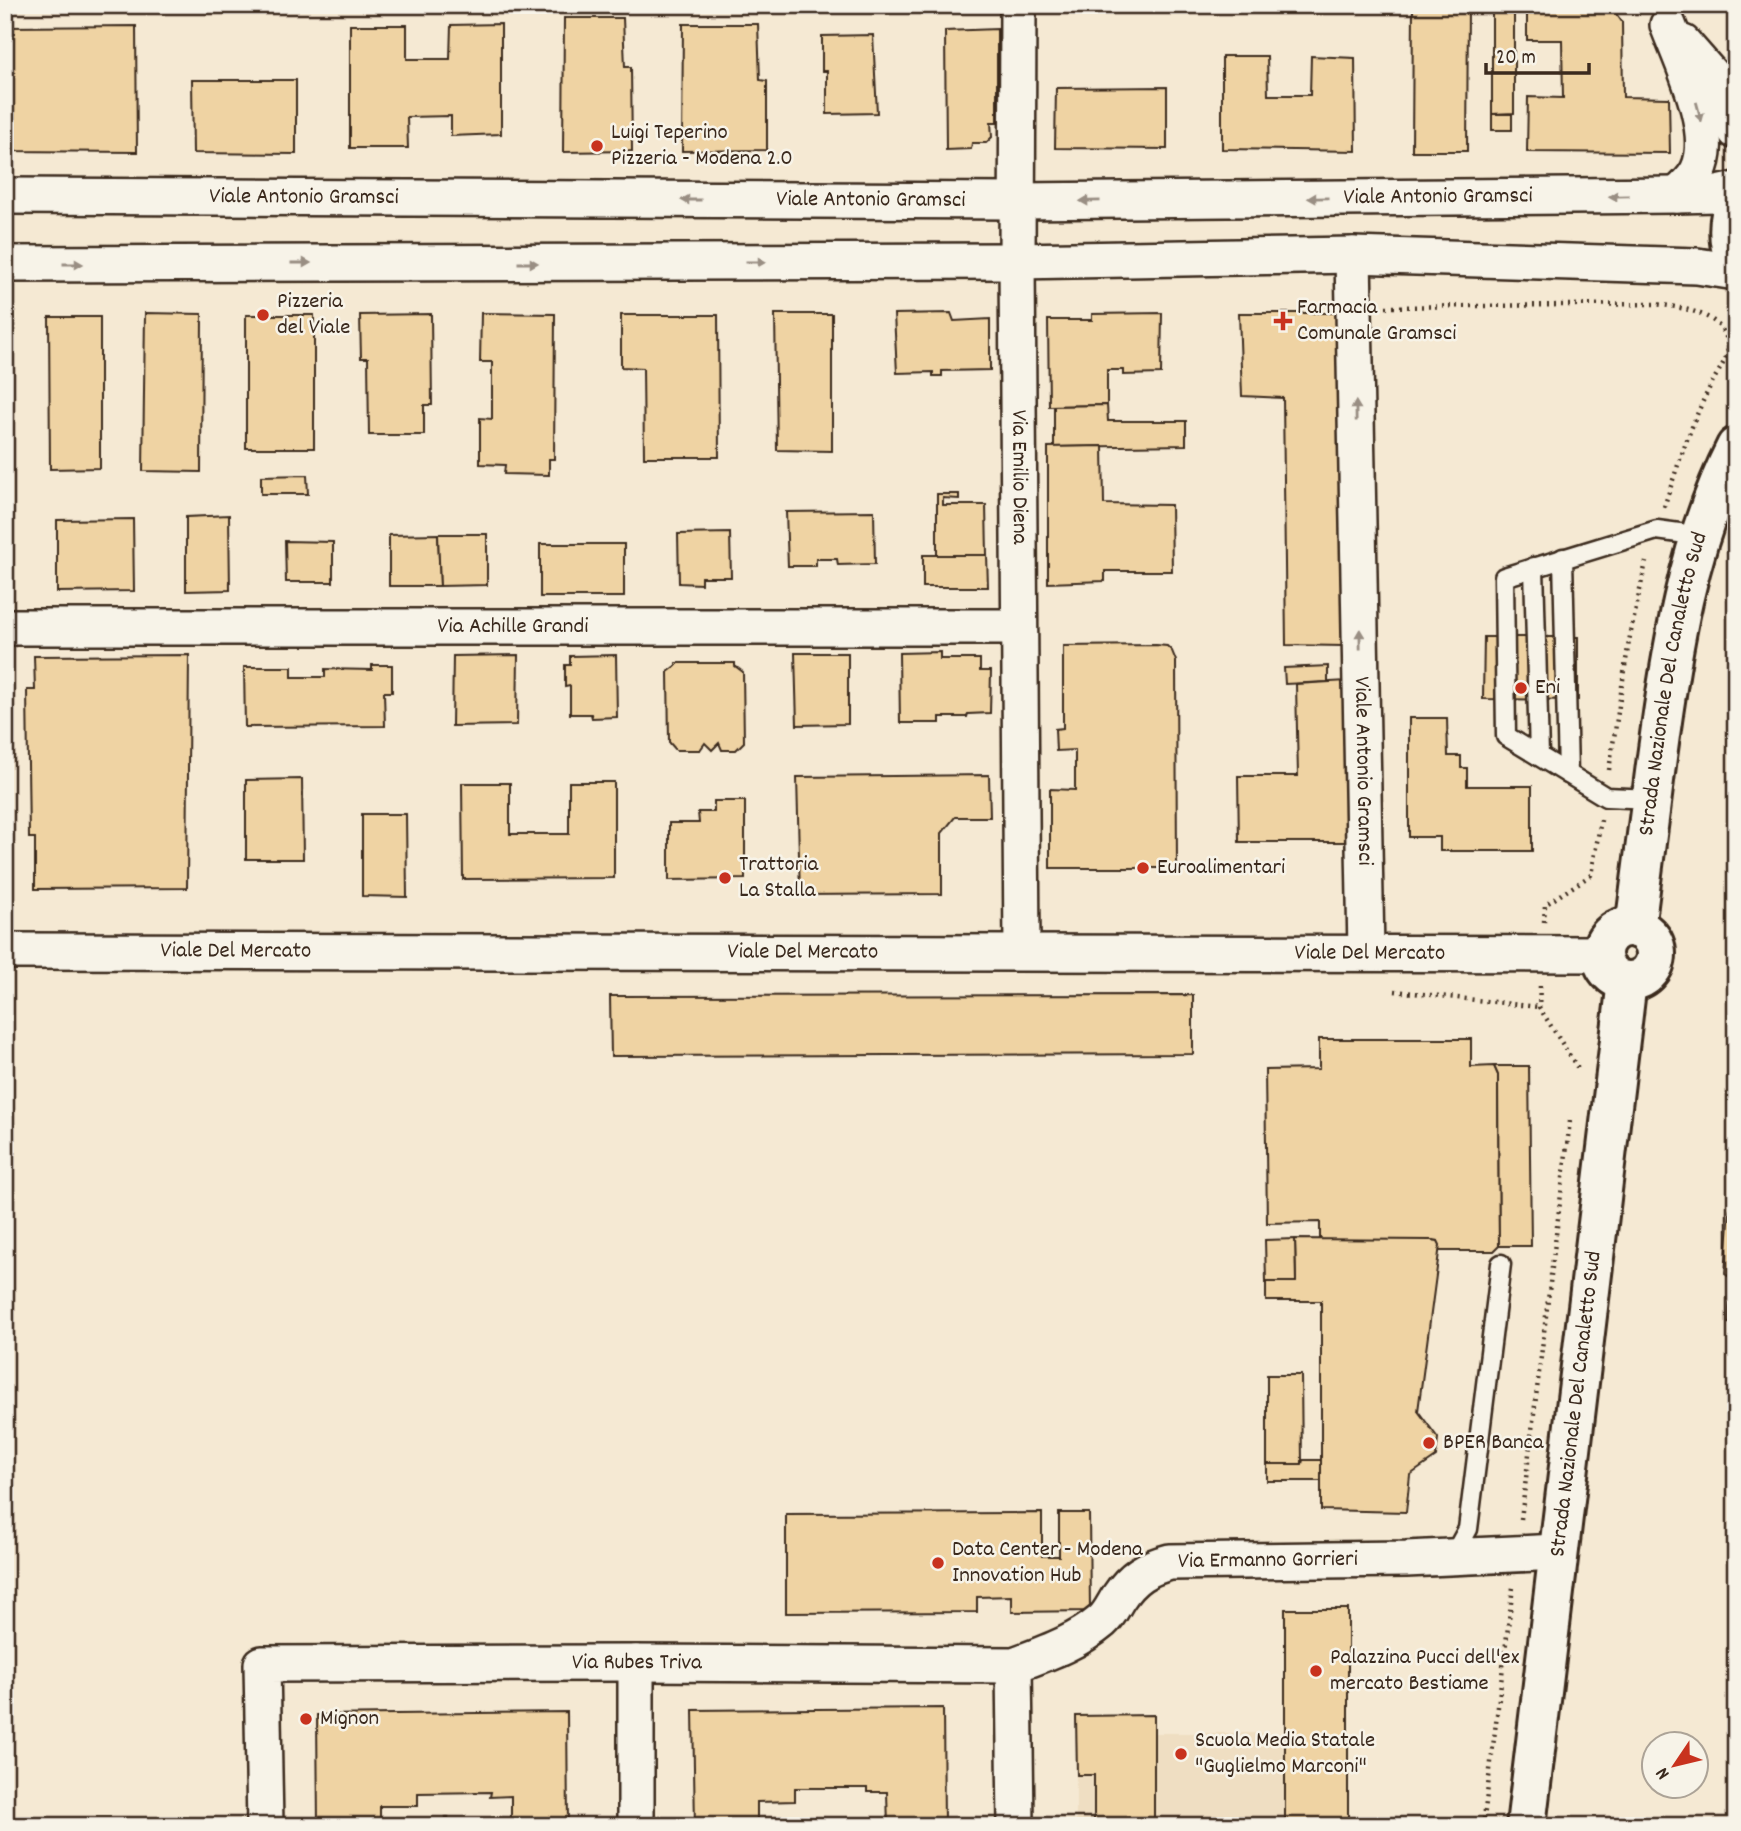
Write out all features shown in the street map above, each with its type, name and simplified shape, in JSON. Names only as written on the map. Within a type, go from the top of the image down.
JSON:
[{"type":"main road","points":[[1736,200],[1728,228],[1731,252],[1736,262]]},
{"type":"main road","name":"Strada Nazionale Del Canaletto Sud","points":[[1526,1826],[1559,1552],[1614,967],[1644,976],[1655,962],[1654,944],[1650,937],[1635,928],[1669,662],[1701,536],[1736,447]]},
{"type":"street","name":"Via Emilio Diena","points":[[1018,5],[1022,951]]},
{"type":"street","points":[[1662,15],[1732,96],[1736,131]]},
{"type":"street","points":[[1662,15],[1695,99],[1703,137],[1700,169],[1690,184],[1676,195]]},
{"type":"street","name":"Viale Antonio Gramsci","points":[[5,196],[1017,201],[1676,195],[1717,194],[1736,190]]},
{"type":"street","name":"Viale Antonio Gramsci","points":[[1353,255],[1366,952]]},
{"type":"street","points":[[5,264],[1017,261],[1353,255],[1697,266],[1736,272]]},
{"type":"street","name":"Via Achille Grandi","points":[[5,627],[1019,627]]},
{"type":"street","name":"Viale Del Mercato","points":[[5,951],[1366,952],[1614,967]]},
{"type":"street","name":"Via Ermanno Gorrieri","points":[[1014,1665],[1063,1647],[1085,1635],[1105,1618],[1138,1574],[1152,1566],[1170,1562],[1406,1559],[1559,1552]]},
{"type":"street","points":[[636,1663],[636,1826]]},
{"type":"street","name":"Via Rubes Triva","points":[[265,1826],[262,1664],[1014,1665]]},
{"type":"street","points":[[1014,1665],[1016,1826]]},
{"type":"lane","points":[[1651,799],[1606,797],[1506,736],[1504,577],[1657,530],[1701,536]]},
{"type":"lane","points":[[1563,558],[1569,774]]},
{"type":"lane","points":[[1534,567],[1539,756]]},
{"type":"lane","points":[[1453,1556],[1468,1529],[1501,1264]]},
{"type":"path","points":[[447,1816],[447,1826]]},
{"type":"shaded area","name":"Scuola Media Statale \"Guglielmo Marconi\"","points":[[1154,1715],[1154,1733],[1285,1733],[1285,1826],[1076,1826],[1076,1716]]},
{"type":"building","points":[[1413,5],[1468,5],[1467,151],[1412,151]]},
{"type":"building","points":[[1527,5],[1610,5],[1622,22],[1623,97],[1669,98],[1670,153],[1527,152],[1528,97],[1563,98],[1562,40],[1527,40]]},
{"type":"building","points":[[1492,11],[1514,11],[1514,113],[1492,114]]},
{"type":"building","points":[[564,18],[623,18],[625,67],[631,67],[632,151],[563,152]]},
{"type":"building","points":[[501,24],[501,134],[451,136],[451,116],[407,117],[408,148],[350,148],[350,25],[407,25],[407,59],[450,59],[451,25]]},
{"type":"building","points":[[683,24],[758,24],[760,80],[767,81],[767,150],[682,151]]},
{"type":"building","points":[[136,26],[137,152],[5,151],[5,27]]},
{"type":"building","points":[[997,29],[997,122],[991,122],[992,137],[986,143],[972,143],[971,149],[946,150],[945,31]]},
{"type":"building","points":[[873,35],[877,113],[827,114],[827,71],[822,71],[822,36]]},
{"type":"building","points":[[1222,56],[1267,56],[1268,95],[1310,95],[1311,56],[1355,58],[1356,151],[1222,149]]},
{"type":"building","points":[[192,80],[296,80],[296,154],[193,153]]},
{"type":"building","points":[[1167,87],[1167,149],[1055,148],[1056,88]]},
{"type":"building","points":[[1492,114],[1512,114],[1512,130],[1492,130]]},
{"type":"building","points":[[145,313],[202,314],[201,472],[143,471]]},
{"type":"building","points":[[481,313],[555,314],[554,459],[549,459],[549,475],[504,474],[505,465],[480,464],[480,418],[492,419],[492,362],[480,362]]},
{"type":"building","points":[[951,313],[954,321],[990,319],[990,370],[942,371],[942,376],[933,376],[933,372],[897,373],[894,314]]},
{"type":"building","points":[[1162,313],[1161,374],[1123,375],[1123,370],[1107,370],[1107,405],[1049,406],[1048,320],[1092,320],[1092,314]]},
{"type":"building","points":[[1239,313],[1339,313],[1343,646],[1286,645],[1283,398],[1242,396]]},
{"type":"building","points":[[431,314],[432,405],[424,405],[424,435],[369,435],[368,358],[361,358],[360,315]]},
{"type":"building","points":[[775,314],[832,314],[832,451],[777,450]]},
{"type":"building","points":[[246,315],[314,315],[314,448],[246,448]]},
{"type":"building","points":[[621,315],[718,315],[719,457],[644,457],[643,368],[621,367]]},
{"type":"building","points":[[49,317],[100,317],[100,468],[50,469]]},
{"type":"building","points":[[1107,405],[1108,421],[1186,421],[1186,445],[1054,447],[1054,406]]},
{"type":"building","points":[[1103,446],[1104,504],[1171,505],[1172,571],[1105,571],[1105,581],[1048,583],[1048,447]]},
{"type":"building","points":[[307,475],[308,494],[261,494],[261,476]]},
{"type":"building","points":[[937,494],[959,494],[959,499],[943,498],[943,505],[986,505],[987,555],[937,555]]},
{"type":"building","points":[[874,511],[875,564],[838,565],[837,559],[816,559],[816,566],[788,566],[786,512]]},
{"type":"building","points":[[229,515],[230,590],[186,591],[186,517]]},
{"type":"building","points":[[133,519],[134,591],[57,592],[57,520]]},
{"type":"building","points":[[730,533],[731,577],[701,577],[701,584],[679,583],[678,534]]},
{"type":"building","points":[[438,534],[440,586],[389,586],[389,535]]},
{"type":"building","points":[[438,534],[487,534],[487,585],[440,586]]},
{"type":"building","points":[[285,541],[333,542],[333,582],[286,582]]},
{"type":"building","points":[[540,544],[624,544],[624,597],[540,597]]},
{"type":"building","points":[[923,555],[987,555],[988,587],[923,587]]},
{"type":"building","points":[[1484,637],[1578,637],[1578,700],[1483,699]]},
{"type":"building","points":[[1063,646],[1167,646],[1176,661],[1177,868],[1050,868],[1050,789],[1075,790],[1075,750],[1056,751],[1055,729],[1063,728]]},
{"type":"building","points":[[940,652],[940,659],[980,659],[980,671],[991,671],[990,713],[968,714],[967,717],[940,717],[940,723],[900,723],[899,653]]},
{"type":"building","points":[[795,653],[848,653],[848,724],[797,725]]},
{"type":"building","points":[[189,655],[187,888],[35,889],[35,838],[29,838],[27,690],[35,690],[34,656]]},
{"type":"building","points":[[518,655],[517,725],[452,726],[453,656]]},
{"type":"building","points":[[616,655],[617,717],[592,718],[591,714],[570,714],[570,686],[565,687],[565,665],[570,665],[570,656]]},
{"type":"building","points":[[676,663],[735,663],[743,672],[744,742],[736,750],[722,750],[719,743],[712,750],[705,743],[700,750],[676,750],[669,742],[668,672]]},
{"type":"building","points":[[372,665],[392,665],[392,692],[384,692],[385,726],[245,727],[244,667],[292,667],[292,677],[325,677],[325,669],[372,670]]},
{"type":"building","points":[[1328,666],[1328,682],[1285,684],[1284,668]]},
{"type":"building","points":[[1347,681],[1349,842],[1239,842],[1238,776],[1298,776],[1296,684]]},
{"type":"building","points":[[1409,718],[1447,718],[1448,756],[1461,756],[1461,768],[1467,768],[1467,786],[1532,786],[1532,851],[1440,851],[1440,837],[1409,837]]},
{"type":"building","points":[[989,775],[990,817],[955,817],[942,833],[942,894],[800,895],[797,777]]},
{"type":"building","points":[[302,779],[303,859],[246,859],[246,780]]},
{"type":"building","points":[[569,782],[614,782],[614,878],[463,879],[462,783],[510,783],[510,834],[569,834]]},
{"type":"building","points":[[714,801],[745,801],[745,879],[669,880],[669,823],[699,823],[698,812],[714,812]]},
{"type":"building","points":[[362,814],[406,814],[407,897],[362,896]]},
{"type":"building","points":[[1193,995],[1193,1054],[611,1056],[610,996]]},
{"type":"building","points":[[1319,1039],[1471,1039],[1471,1067],[1494,1066],[1498,1075],[1499,1246],[1494,1251],[1439,1251],[1438,1241],[1431,1240],[1320,1240],[1320,1222],[1267,1223],[1265,1070],[1319,1069]]},
{"type":"building","points":[[1494,1066],[1529,1066],[1531,1246],[1499,1246],[1498,1075]]},
{"type":"building","points":[[1730,1209],[1736,1210],[1736,1324],[1728,1323],[1731,1278],[1725,1274]]},
{"type":"building","points":[[1295,1239],[1431,1240],[1438,1241],[1440,1245],[1418,1411],[1438,1438],[1436,1457],[1410,1475],[1406,1512],[1321,1510],[1321,1301],[1266,1301],[1266,1282],[1296,1282]]},
{"type":"building","points":[[1295,1239],[1296,1282],[1266,1282],[1265,1240]]},
{"type":"building","points":[[1267,1375],[1301,1375],[1302,1464],[1267,1464]]},
{"type":"building","points":[[1303,1460],[1321,1460],[1321,1481],[1267,1481],[1267,1464],[1302,1464]]},
{"type":"building","points":[[1042,1513],[1042,1556],[1059,1556],[1059,1513],[1089,1513],[1090,1611],[1012,1612],[1012,1596],[977,1597],[977,1612],[786,1613],[786,1514]]},
{"type":"building","name":"Palazzina Pucci dell'ex mercato Bestiame","points":[[1285,1609],[1348,1609],[1348,1826],[1285,1826]]},
{"type":"building","points":[[943,1708],[944,1826],[888,1826],[887,1792],[867,1792],[867,1788],[795,1788],[795,1801],[757,1802],[757,1826],[695,1826],[693,1710]]},
{"type":"building","points":[[567,1712],[568,1826],[511,1826],[511,1796],[490,1797],[491,1792],[418,1793],[418,1806],[380,1806],[380,1826],[318,1826],[317,1715]]},
{"type":"building","points":[[1154,1715],[1154,1826],[1094,1826],[1094,1775],[1077,1775],[1076,1716]]},
{"type":"place","name":"Luigi Teperino Pizzeria - Modena 2.0","points":[[597,146]]},
{"type":"place","name":"Pizzeria del Viale","points":[[263,315]]},
{"type":"place","name":"Farmacia Comunale Gramsci","points":[[1283,321]]},
{"type":"place","name":"Eni","points":[[1521,688]]},
{"type":"place","name":"Euroalimentari","points":[[1143,868]]},
{"type":"place","name":"Trattoria La Stalla","points":[[725,878]]},
{"type":"place","name":"BPER Banca","points":[[1429,1443]]},
{"type":"place","name":"Data Center - Modena Innovation Hub","points":[[938,1563]]},
{"type":"place","name":"Palazzina Pucci dell'ex mercato Bestiame","points":[[1316,1671]]},
{"type":"place","name":"Mignon","points":[[306,1719]]},
{"type":"place","name":"Scuola Media Statale \"Guglielmo Marconi\"","points":[[1181,1754]]}]
